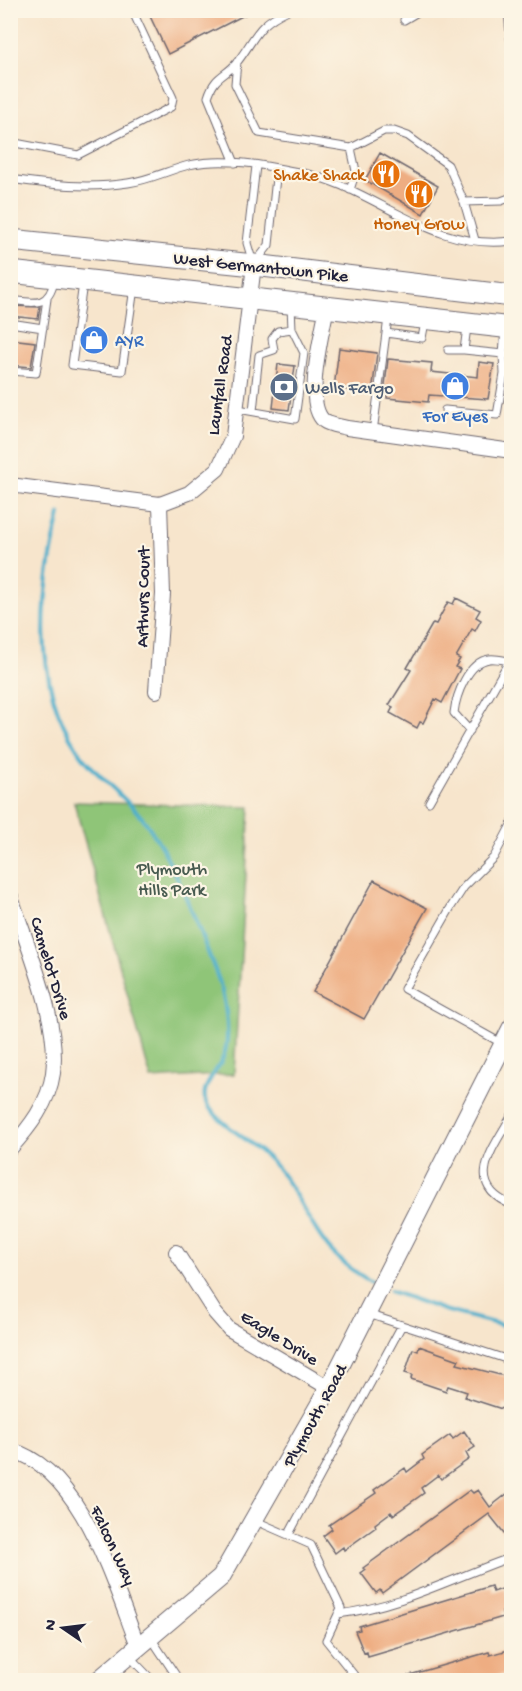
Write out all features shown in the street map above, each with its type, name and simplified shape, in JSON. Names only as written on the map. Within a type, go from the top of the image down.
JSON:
[{"type":"main road","name":"West Germantown Pike","points":[[10,240],[254,265],[512,297]]},
{"type":"main road","name":"West Germantown Pike","points":[[10,272],[327,306],[388,323],[426,316],[509,327]]},
{"type":"main road","name":"Plymouth Road","points":[[99,1680],[221,1577],[329,1388],[473,1106],[478,1089],[507,1047],[512,1027]]},
{"type":"street","name":"Launfall Road","points":[[10,485],[160,504],[189,493],[218,469],[233,436],[238,409],[242,352],[254,265]]},
{"type":"street","points":[[327,306],[314,392],[316,409],[325,422],[373,432],[512,451]]},
{"type":"street","name":"Arthurs Court","points":[[156,691],[163,594],[160,504]]},
{"type":"street","name":"Camelot Drive","points":[[10,894],[17,936],[53,1028],[53,1075],[35,1119],[10,1149]]},
{"type":"street","name":"Eagle Drive","points":[[176,1252],[215,1313],[229,1329],[329,1388]]},
{"type":"street","name":"Falcon Way","points":[[10,1450],[27,1454],[49,1472],[71,1498],[90,1527],[140,1647]]},
{"type":"lane","points":[[10,142],[78,155],[171,107],[173,98],[132,10]]},
{"type":"lane","points":[[236,163],[208,97],[212,83],[237,62],[259,27],[288,10]]},
{"type":"lane","points":[[404,20],[421,10]]},
{"type":"lane","points":[[508,10],[512,60]]},
{"type":"lane","points":[[237,62],[235,84],[259,133],[351,148],[384,131],[408,136],[448,165],[464,202],[475,240]]},
{"type":"lane","points":[[350,190],[356,171],[351,148]]},
{"type":"lane","points":[[10,179],[67,188],[130,183],[188,165],[236,163],[277,168],[325,179],[416,225],[438,233],[475,240],[512,241]]},
{"type":"lane","points":[[254,265],[248,243],[256,166]]},
{"type":"lane","points":[[254,265],[269,245],[277,168]]},
{"type":"lane","points":[[464,202],[501,201],[512,197]]},
{"type":"lane","points":[[10,371],[36,372],[47,299],[52,293],[55,277]]},
{"type":"lane","points":[[83,280],[72,365],[122,371],[134,286]]},
{"type":"lane","points":[[10,300],[33,303],[47,299]]},
{"type":"lane","points":[[238,409],[295,418],[304,353],[292,329],[291,303]]},
{"type":"lane","points":[[464,350],[468,321]]},
{"type":"lane","points":[[10,323],[43,328]]},
{"type":"lane","points":[[373,432],[388,323]]},
{"type":"lane","points":[[445,410],[497,415],[504,374],[503,354],[509,327]]},
{"type":"lane","points":[[242,352],[259,355],[274,350],[273,339],[278,331],[292,329]]},
{"type":"lane","points":[[448,350],[512,355]]},
{"type":"lane","points":[[253,411],[259,355]]},
{"type":"lane","points":[[429,802],[470,731],[510,659],[488,659],[473,667],[456,699],[454,713],[470,731]]},
{"type":"lane","points":[[507,1047],[404,989],[464,887],[495,857],[512,823]]},
{"type":"lane","points":[[512,1115],[485,1165],[484,1176],[494,1196],[512,1205]]},
{"type":"lane","points":[[368,1314],[512,1361]]},
{"type":"lane","points":[[289,1534],[402,1325]]},
{"type":"lane","points":[[255,1521],[311,1545],[341,1608],[326,1640],[358,1680]]},
{"type":"lane","points":[[338,1614],[364,1611],[417,1594],[512,1557]]},
{"type":"lane","points":[[140,1647],[152,1680]]},
{"type":"lane","points":[[140,1647],[179,1680]]},
{"type":"green space","name":"Plymouth Hills Park","points":[[74,802],[250,807],[234,1074],[151,1079]]},
{"type":"building","points":[[147,10],[254,10],[168,54]]},
{"type":"building","points":[[380,153],[438,186],[423,214],[365,180]]},
{"type":"building","points":[[10,306],[40,307],[38,319],[10,316]]},
{"type":"building","points":[[10,339],[35,342],[31,367],[10,365]]},
{"type":"building","points":[[339,348],[377,353],[372,393],[334,388]]},
{"type":"building","points":[[388,359],[432,363],[431,372],[478,377],[479,362],[494,364],[488,399],[429,395],[428,402],[387,398],[384,394]]},
{"type":"building","name":"Wells Fargo","points":[[278,364],[295,366],[289,410],[273,408]]},
{"type":"building","points":[[456,598],[480,610],[476,617],[481,620],[475,631],[472,629],[456,657],[460,659],[455,667],[460,669],[442,703],[435,699],[423,723],[420,722],[417,728],[390,713],[393,707],[389,705],[411,670],[407,668],[433,623],[436,624],[448,602],[453,604]]},
{"type":"building","points":[[374,880],[427,908],[364,1019],[313,992]]},
{"type":"building","points":[[419,1346],[459,1360],[457,1364],[512,1378],[512,1407],[504,1404],[502,1409],[465,1397],[467,1392],[448,1386],[446,1391],[411,1379],[412,1375],[405,1373],[413,1349],[418,1351]]},
{"type":"building","points":[[464,1431],[475,1447],[466,1453],[469,1459],[441,1479],[438,1475],[421,1488],[424,1493],[393,1515],[391,1512],[375,1524],[376,1527],[344,1550],[343,1547],[335,1553],[323,1536],[332,1529],[329,1525],[376,1493],[374,1490],[405,1468],[407,1472],[424,1459],[422,1455],[450,1435],[453,1439]]},
{"type":"building","points":[[470,1490],[473,1493],[478,1490],[490,1507],[512,1490],[512,1543],[489,1514],[382,1593],[380,1590],[376,1593],[361,1573],[365,1570],[363,1568]]},
{"type":"building","points":[[491,1586],[493,1592],[505,1588],[511,1610],[502,1612],[503,1617],[368,1657],[367,1652],[364,1653],[355,1631],[360,1630],[359,1626]]},
{"type":"building","points":[[512,1649],[512,1672],[494,1677],[495,1680],[399,1680],[399,1678],[489,1652],[490,1655]]},
{"type":"waterway","points":[[60,514],[53,543],[45,605],[44,635],[53,695],[63,723],[78,750],[95,771],[143,819],[161,846],[186,898],[215,970],[222,990],[227,1040],[221,1062],[206,1089],[205,1100],[223,1122],[273,1163],[324,1242],[336,1256],[372,1282]]},
{"type":"waterway","points":[[390,1291],[444,1310],[505,1326],[512,1325]]},
{"type":"place","name":"Shake Shack","points":[[386,174]]},
{"type":"place","name":"Honey Grow","points":[[419,194]]},
{"type":"place","name":"AYR","points":[[94,340]]},
{"type":"place","name":"For Eyes","points":[[455,386]]},
{"type":"place","name":"Wells Fargo","points":[[284,387]]}]
